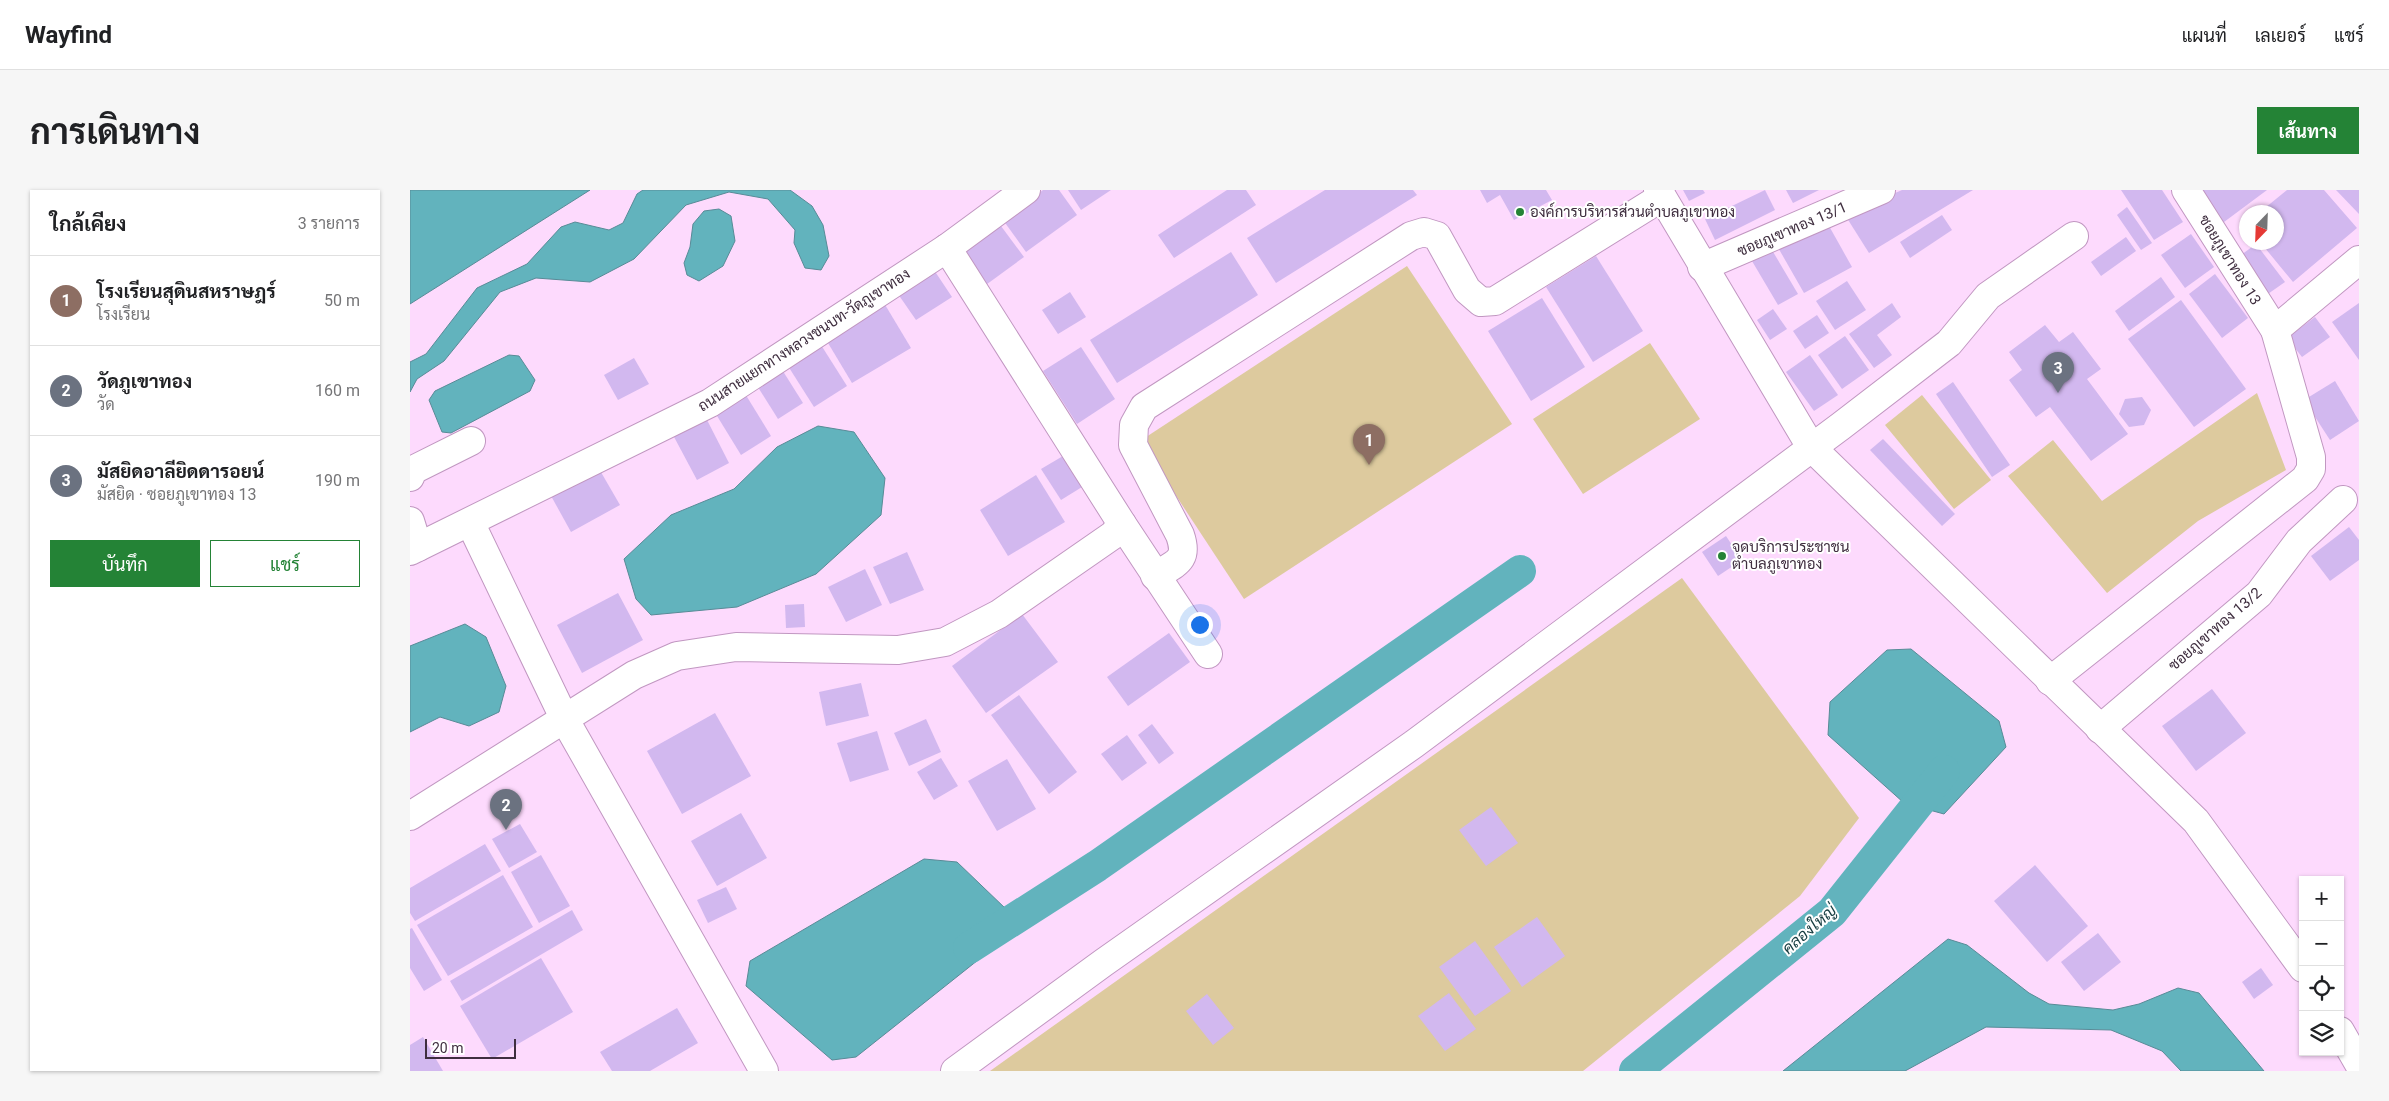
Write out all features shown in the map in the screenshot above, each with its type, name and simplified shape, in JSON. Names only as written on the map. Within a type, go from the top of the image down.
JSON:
[{"type":"street","name":"ถนนสายแยกทางหลวงชนบท-วัดภูเขาทอง","points":[[414,549],[710,402],[947,248],[1026,190]]},
{"type":"street","name":"ซอยภูเขาทอง 13/1","points":[[1702,267],[1881,190]]},
{"type":"street","name":"ซอยภูเขาทอง 13","points":[[2050,681],[2305,479],[2311,469],[2311,457],[2274,330],[2186,190]]},
{"type":"street","points":[[1156,576],[1180,560],[1185,549],[1180,535],[1133,445],[1134,425],[1144,407],[1411,236],[1424,232],[1437,236],[1466,290],[1481,302],[1495,301],[1660,193],[1702,267],[1811,447],[2196,822],[2302,966]]},
{"type":"street","points":[[955,1071],[1103,963],[1414,744],[1949,343],[1988,296],[2074,236]]},
{"type":"street","points":[[947,248],[1122,524],[1208,654]]},
{"type":"street","points":[[2274,330],[2359,260]]},
{"type":"street","points":[[410,477],[413,470],[471,441]]},
{"type":"street","name":"ซอยภูเขาทอง 13/2","points":[[2100,729],[2259,594],[2299,542],[2343,500]]},
{"type":"street","points":[[410,521],[414,549]]},
{"type":"street","points":[[470,522],[565,720],[764,1071]]},
{"type":"street","points":[[410,816],[634,675],[677,656],[736,647],[898,650],[944,642],[999,614],[1113,535],[1122,524]]},
{"type":"street","points":[[2344,1038],[2359,1064]]},
{"type":"shaded area","points":[[410,190],[590,190],[410,304]]},
{"type":"shaded area","points":[[643,190],[790,190],[812,206],[823,225],[829,256],[821,270],[805,268],[794,243],[795,230],[768,199],[729,192],[686,205],[634,259],[590,282],[536,278],[500,292],[444,361],[417,379],[410,392],[410,362],[426,354],[477,288],[527,264],[561,227],[575,222],[609,230],[623,223],[637,194]]},
{"type":"shaded area","points":[[719,209],[731,216],[735,241],[723,266],[699,281],[687,275],[684,263],[690,247],[693,224],[704,211]]},
{"type":"shaded area","points":[[1407,266],[1512,424],[1244,599],[1140,441]]},
{"type":"shaded area","points":[[1650,343],[1700,419],[1583,494],[1533,419]]},
{"type":"shaded area","points":[[509,355],[519,356],[535,380],[530,391],[451,433],[442,432],[429,400],[435,391]]},
{"type":"shaded area","points":[[2257,393],[2286,470],[2198,521],[2107,593],[2008,476],[2053,440],[2102,501]]},
{"type":"shaded area","points":[[1922,395],[1991,480],[1954,509],[1885,425]]},
{"type":"shaded area","points":[[818,426],[854,432],[885,478],[881,515],[816,574],[737,607],[651,615],[636,599],[624,559],[671,515],[734,489],[777,447]]},
{"type":"shaded area","points":[[1682,578],[1859,818],[1800,896],[1583,1071],[990,1071]]},
{"type":"shaded area","points":[[465,624],[486,637],[506,686],[499,712],[469,726],[440,717],[410,732],[410,646]]},
{"type":"shaded area","points":[[1911,649],[1999,721],[2006,747],[1944,814],[1904,803],[1828,735],[1830,702],[1887,650]]},
{"type":"shaded area","points":[[924,859],[957,862],[1006,909],[1007,937],[856,1057],[832,1060],[746,986],[750,961]]},
{"type":"shaded area","points":[[1948,939],[1967,945],[2029,993],[2049,1004],[2113,1010],[2139,1004],[2178,988],[2199,993],[2264,1071],[2181,1071],[2162,1051],[2111,1030],[1986,1027],[1905,1071],[1783,1071]]},
{"type":"building","points":[[1043,190],[1059,190],[1077,215],[1026,252],[1003,220]]},
{"type":"building","points":[[1068,190],[1111,190],[1081,210]]},
{"type":"building","points":[[1227,190],[1246,190],[1256,205],[1174,258],[1158,235]]},
{"type":"building","points":[[1325,190],[1413,190],[1417,195],[1276,283],[1247,238]]},
{"type":"building","name":"องค์การบริหารส่วนตำบลภูเขาทอง","points":[[1480,190],[1546,190],[1552,200],[1514,220],[1500,195],[1487,203]]},
{"type":"building","points":[[1683,190],[1703,190],[1705,193],[1689,201]]},
{"type":"building","points":[[1765,190],[1775,210],[1715,240],[1705,219]]},
{"type":"building","points":[[1786,190],[1819,190],[1793,203]]},
{"type":"building","points":[[1902,190],[1973,190],[1869,253],[1845,215]]},
{"type":"building","points":[[2121,190],[2162,190],[2183,222],[2154,240]]},
{"type":"building","points":[[2202,190],[2267,190],[2247,205],[2239,205],[2239,211],[2220,225]]},
{"type":"building","points":[[2287,190],[2324,190],[2357,228],[2293,282],[2267,250],[2284,250],[2284,205],[2269,205]]},
{"type":"building","points":[[2336,190],[2359,190],[2359,214]]},
{"type":"building","points":[[2127,207],[2152,243],[2141,250],[2117,215]]},
{"type":"building","points":[[1942,215],[1952,230],[1910,258],[1900,242]]},
{"type":"building","points":[[1824,217],[1852,267],[1804,293],[1776,244]]},
{"type":"building","points":[[998,222],[1024,257],[983,287],[957,253]]},
{"type":"building","points":[[2191,234],[2214,267],[2185,288],[2161,255]]},
{"type":"building","points":[[2126,237],[2136,251],[2101,276],[2091,262]]},
{"type":"building","points":[[1769,245],[1798,294],[1778,305],[1749,256]]},
{"type":"building","points":[[2248,250],[2261,250],[2285,282],[2265,296],[2237,258]]},
{"type":"building","points":[[1231,252],[1258,295],[1117,383],[1090,340]]},
{"type":"building","points":[[1596,256],[1643,331],[1593,362],[1546,287]]},
{"type":"building","points":[[934,270],[952,297],[916,320],[898,294]]},
{"type":"building","points":[[2215,274],[2248,318],[2222,338],[2189,294]]},
{"type":"building","points":[[2161,277],[2175,297],[2129,331],[2115,311]]},
{"type":"building","points":[[1847,281],[1866,310],[1835,330],[1816,301]]},
{"type":"building","points":[[1070,292],[1086,317],[1058,334],[1042,310]]},
{"type":"building","points":[[1542,298],[1585,367],[1531,401],[1488,331]]},
{"type":"building","points":[[2181,300],[2246,389],[2194,427],[2128,339]]},
{"type":"building","points":[[884,303],[911,348],[852,383],[825,338]]},
{"type":"building","points":[[1892,303],[1901,317],[1877,335],[1892,355],[1874,368],[1849,334]]},
{"type":"building","points":[[2359,303],[2359,360],[2332,322]]},
{"type":"building","points":[[1773,309],[1787,329],[1770,340],[1757,320]]},
{"type":"building","points":[[1817,315],[1829,333],[1805,349],[1793,331]]},
{"type":"building","points":[[2315,317],[2330,337],[2302,357],[2287,338]]},
{"type":"building","points":[[2045,325],[2059,342],[2073,332],[2101,369],[2087,379],[2128,434],[2091,461],[2050,407],[2036,417],[2009,380],[2022,370],[2009,352]]},
{"type":"building","points":[[1845,336],[1869,370],[1842,389],[1818,355]]},
{"type":"building","points":[[821,345],[847,386],[814,407],[788,366]]},
{"type":"building","points":[[1081,347],[1115,399],[1077,424],[1043,371]]},
{"type":"building","points":[[1810,355],[1838,395],[1814,411],[1786,372]]},
{"type":"building","points":[[634,358],[649,384],[618,400],[604,375]]},
{"type":"building","points":[[781,368],[803,403],[778,419],[756,384]]},
{"type":"building","points":[[2335,381],[2359,421],[2330,440],[2304,400]]},
{"type":"building","points":[[1953,382],[2010,465],[1992,477],[1936,394]]},
{"type":"building","points":[[744,392],[771,436],[741,455],[714,411]]},
{"type":"building","points":[[2142,397],[2151,410],[2144,425],[2129,427],[2119,414],[2125,399]]},
{"type":"building","points":[[706,418],[729,463],[697,480],[673,435]]},
{"type":"building","points":[[1883,439],[1955,514],[1942,526],[1870,450]]},
{"type":"building","points":[[1063,456],[1082,487],[1061,500],[1041,469]]},
{"type":"building","points":[[598,467],[620,505],[571,532],[550,494]]},
{"type":"building","points":[[1036,475],[1065,522],[1008,556],[980,510]]},
{"type":"building","points":[[2349,527],[2359,540],[2359,560],[2330,581],[2311,556]]},
{"type":"building","name":"จุดบริการประชาชน ตำบลภูเขาทอง","points":[[1726,536],[1742,560],[1718,576],[1702,552]]},
{"type":"building","points":[[907,552],[924,590],[890,604],[873,567]]},
{"type":"building","points":[[865,569],[882,605],[846,622],[828,587]]},
{"type":"building","points":[[618,593],[643,640],[582,673],[557,625]]},
{"type":"building","points":[[804,604],[805,627],[786,628],[785,605]]},
{"type":"building","points":[[1022,614],[1058,662],[986,713],[952,666]]},
{"type":"building","points":[[1169,633],[1190,662],[1128,706],[1107,677]]},
{"type":"building","points":[[861,683],[869,716],[826,726],[819,692]]},
{"type":"building","points":[[2212,689],[2246,733],[2196,771],[2162,726]]},
{"type":"building","points":[[1019,695],[1077,772],[1049,794],[991,715]]},
{"type":"building","points":[[715,713],[751,776],[682,814],[647,751]]},
{"type":"building","points":[[926,719],[941,752],[909,766],[894,733]]},
{"type":"building","points":[[1152,724],[1174,753],[1159,764],[1138,735]]},
{"type":"building","points":[[877,731],[889,770],[850,782],[837,743]]},
{"type":"building","points":[[1127,735],[1147,763],[1122,781],[1101,754]]},
{"type":"building","points":[[941,758],[958,786],[934,800],[917,772]]},
{"type":"building","points":[[1007,759],[1036,809],[997,831],[968,781]]},
{"type":"building","points":[[1491,807],[1518,843],[1486,866],[1459,830]]},
{"type":"building","points":[[741,813],[767,858],[717,886],[691,841]]},
{"type":"building","points":[[520,824],[537,852],[509,868],[492,839]]},
{"type":"building","points":[[485,844],[501,871],[415,921],[410,913],[410,888]]},
{"type":"building","points":[[541,855],[570,906],[539,923],[511,872]]},
{"type":"building","points":[[2035,865],[2088,926],[2047,962],[1994,901]]},
{"type":"building","points":[[503,875],[533,927],[448,976],[417,925]]},
{"type":"building","points":[[726,887],[737,909],[708,923],[697,900]]},
{"type":"building","points":[[572,910],[583,930],[462,1001],[450,981]]},
{"type":"building","points":[[1537,917],[1565,956],[1522,987],[1494,947]]},
{"type":"building","points":[[412,928],[442,980],[424,991],[410,968],[410,929]]},
{"type":"building","points":[[2098,933],[2121,962],[2084,991],[2061,962]]},
{"type":"building","points":[[1475,941],[1511,991],[1475,1016],[1439,967]]},
{"type":"building","points":[[541,958],[573,1012],[492,1059],[460,1006]]},
{"type":"building","points":[[2261,968],[2273,985],[2254,999],[2242,982]]},
{"type":"building","points":[[1449,993],[1476,1029],[1445,1051],[1418,1016]]},
{"type":"building","points":[[1207,994],[1234,1028],[1213,1045],[1186,1011]]},
{"type":"building","points":[[677,1008],[698,1043],[650,1071],[612,1071],[600,1052]]},
{"type":"building","points":[[423,1037],[443,1071],[410,1071],[410,1045]]},
{"type":"waterway","points":[[969,948],[1097,866],[1520,571]]},
{"type":"waterway","name":"คลองใหญ่","points":[[1635,1071],[1832,912],[1944,771]]},
{"type":"place","name":"องค์การบริหารส่วนตำบลภูเขาทอง","points":[[1520,212]]},
{"type":"place","name":"มัสยิดอาลียิดดารอยน์","points":[[2058,393]]},
{"type":"place","name":"โรงเรียนสุดินสหราษฎร์","points":[[1369,465]]},
{"type":"place","name":"จุดบริการประชาชน ตำบลภูเขาทอง","points":[[1722,556]]},
{"type":"place","name":"วัดภูเขาทอง","points":[[506,830]]}]
